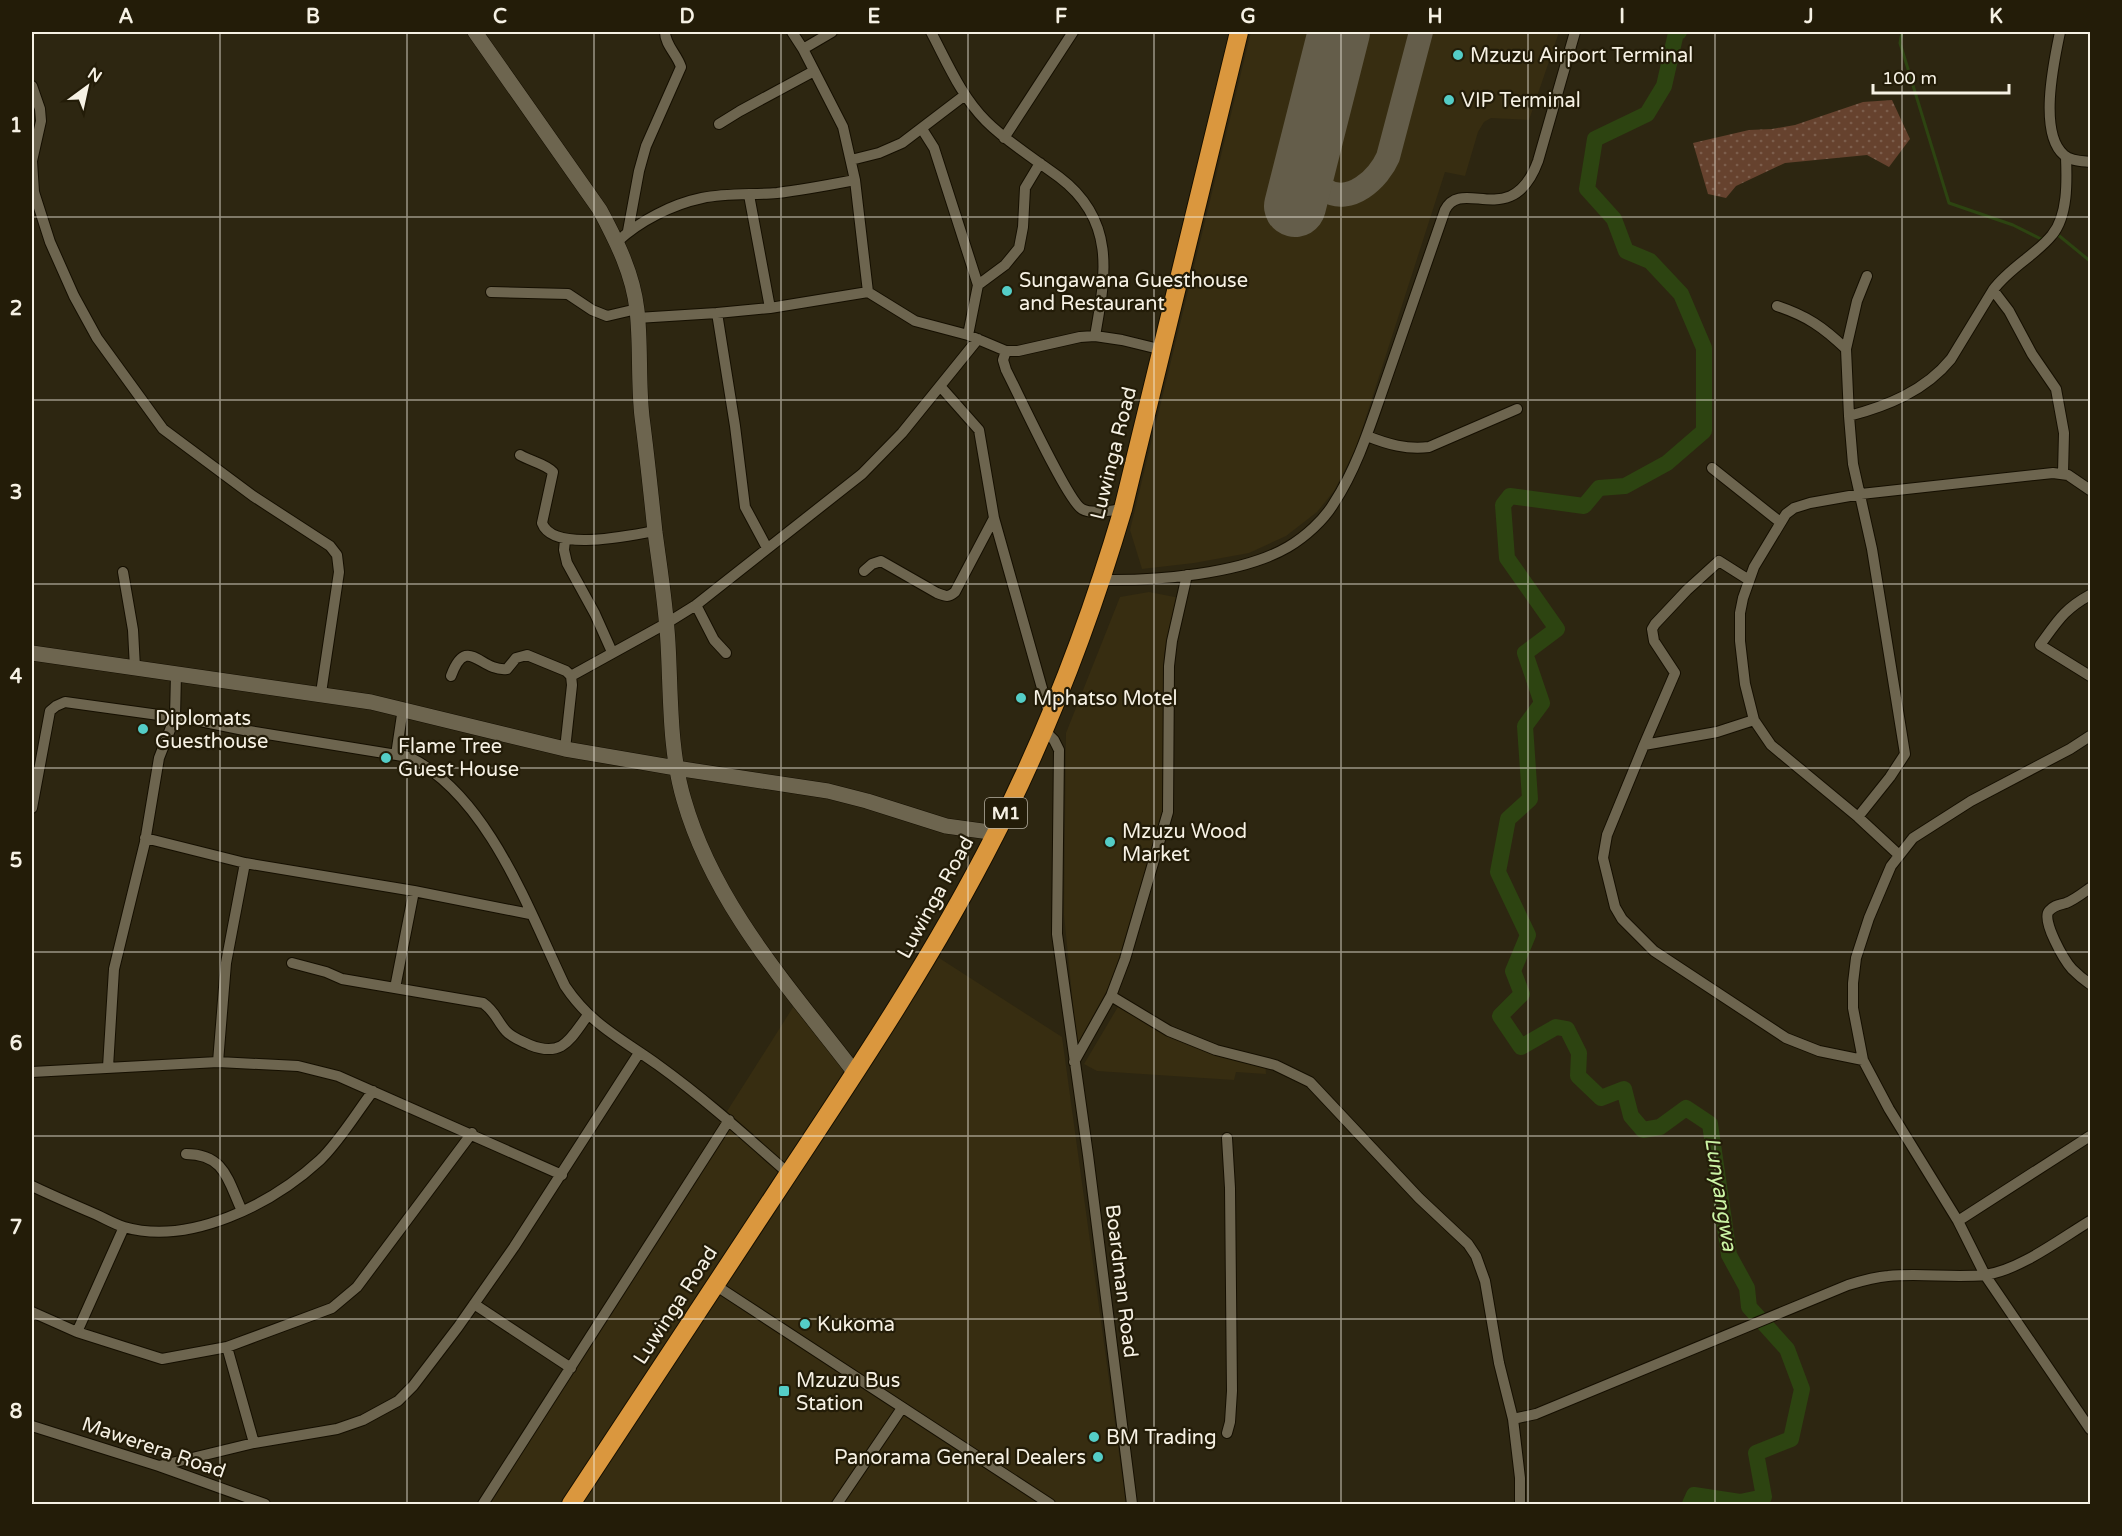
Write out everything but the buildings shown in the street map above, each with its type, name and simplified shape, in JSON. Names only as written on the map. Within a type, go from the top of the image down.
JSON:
[{"type":"highway","name":"Luwinga Road","points":[[571,1504],[855,1073],[934,948],[997,833],[1047,723],[1102,580],[1123,509],[1239,32]]},
{"type":"street","points":[[475,32],[600,210],[623,237]]},
{"type":"street","points":[[665,32],[665,38],[679,60],[681,68],[646,146],[623,237],[637,314],[641,404],[667,623],[676,768],[690,820],[715,880],[768,959],[855,1073]]},
{"type":"street","points":[[792,32],[843,127],[855,180],[868,292]]},
{"type":"street","points":[[803,49],[832,32]]},
{"type":"street","points":[[931,32],[965,95],[985,120],[1004,138],[1062,179],[1084,200],[1099,230],[1104,250],[1104,279],[1095,336]]},
{"type":"street","points":[[1004,138],[1073,32]]},
{"type":"street","points":[[1102,580],[1186,575],[1260,561],[1289,546],[1311,530],[1334,505],[1367,436],[1445,210],[1450,202],[1458,198],[1498,200],[1511,197],[1520,191],[1529,179],[1538,161],[1575,32]]},
{"type":"street","points":[[2060,32],[2050,96],[2050,122],[2055,144],[2066,157],[2091,162]]},
{"type":"street","points":[[719,124],[814,71]]},
{"type":"street","points":[[32,86],[40,109],[41,120],[32,161],[34,192],[50,242],[74,296],[97,338],[163,429],[253,495],[326,542],[338,555],[339,572],[321,693]]},
{"type":"street","points":[[851,160],[887,150],[902,143],[965,95]]},
{"type":"street","points":[[570,676],[696,605],[862,474],[902,433],[940,386],[973,337],[978,285],[934,148],[922,129]]},
{"type":"street","points":[[1849,416],[1887,405],[1903,397],[1916,390],[1945,367],[2005,274],[2054,233],[2066,193],[2066,157]]},
{"type":"street","points":[[978,285],[1005,265],[1019,248],[1023,227],[1025,188],[1040,163]]},
{"type":"street","points":[[623,237],[687,202],[704,197],[779,192],[855,180]]},
{"type":"street","points":[[749,195],[770,308]]},
{"type":"street","points":[[1858,817],[1905,754],[1872,549],[1853,464],[1849,416],[1846,349],[1854,312],[1867,276]]},
{"type":"street","points":[[1993,290],[2009,311],[2032,354],[2056,389],[2064,433],[2063,473]]},
{"type":"street","points":[[491,292],[568,294],[592,310],[607,316],[717,313],[770,308],[868,292],[915,321],[973,337],[1006,351],[1018,351],[1080,337],[1095,336],[1163,350]]},
{"type":"street","points":[[1777,306],[1814,321],[1846,349]]},
{"type":"street","points":[[717,313],[745,507],[767,548]]},
{"type":"street","points":[[1006,351],[1003,360],[1006,370],[1061,480],[1076,504],[1083,510],[1090,511],[1123,509]]},
{"type":"street","name":"Boardman Road","points":[[940,386],[979,430],[994,518],[1047,723],[1059,750],[1057,934],[1088,1155],[1132,1504]]},
{"type":"street","points":[[1367,436],[1385,443],[1413,449],[1429,447],[1517,409]]},
{"type":"street","points":[[520,455],[553,472],[542,523],[548,531],[565,540],[623,537],[655,531]]},
{"type":"street","points":[[1712,468],[1780,522]]},
{"type":"street","points":[[1899,855],[1858,817],[1771,745],[1754,720],[1745,684],[1740,641],[1740,613],[1754,567],[1786,514],[1794,508],[1827,499],[1962,482],[2063,473],[2091,490]]},
{"type":"street","points":[[864,571],[872,564],[881,561],[937,593],[946,597],[950,596],[955,592],[994,518]]},
{"type":"street","points":[[565,540],[564,550],[567,563],[595,614],[612,652]]},
{"type":"street","points":[[1749,580],[1719,561],[1655,624],[1652,634],[1654,641],[1675,673],[1607,835],[1603,858],[1616,907],[1622,919],[1654,951],[1786,1038],[1819,1051],[1863,1060]]},
{"type":"street","points":[[123,572],[133,630],[135,668]]},
{"type":"street","points":[[1074,1062],[1111,996],[1125,959],[1168,812],[1169,666],[1172,640],[1186,575]]},
{"type":"street","points":[[2091,596],[2077,603],[2062,615],[2040,645],[2091,676]]},
{"type":"street","points":[[696,605],[714,640],[726,653]]},
{"type":"street","points":[[32,653],[321,693],[403,708],[565,749],[828,791],[946,826],[997,833]]},
{"type":"street","points":[[451,676],[458,660],[464,655],[470,655],[501,670],[507,669],[516,658],[527,655],[566,671],[572,684],[565,749]]},
{"type":"street","points":[[108,1067],[114,969],[145,838],[159,758],[175,717],[176,674]]},
{"type":"street","points":[[32,808],[50,711],[65,702],[175,717],[396,755],[424,764],[456,791],[488,832],[508,866],[565,986],[588,1015],[729,1120],[789,1174]]},
{"type":"street","points":[[396,755],[403,708]]},
{"type":"street","points":[[1644,745],[1717,732],[1754,720]]},
{"type":"street","points":[[2091,736],[1971,801],[1913,838],[1891,866],[1869,918],[1857,958],[1853,983],[1854,1008],[1863,1060],[1919,1161],[1958,1221],[1985,1275],[2091,1429]]},
{"type":"street","points":[[145,838],[245,863],[414,891],[530,914]]},
{"type":"street","points":[[218,1062],[226,963],[245,863]]},
{"type":"street","points":[[2091,888],[2066,903],[2054,907],[2047,913],[2046,918],[2051,933],[2067,962],[2081,978],[2091,984]]},
{"type":"street","points":[[395,988],[414,891]]},
{"type":"street","points":[[292,963],[318,969],[342,979],[483,1003],[495,1013],[509,1035],[538,1048],[555,1050],[563,1047],[588,1015]]},
{"type":"street","points":[[1111,996],[1169,1031],[1216,1050],[1275,1065],[1310,1082],[1419,1198],[1468,1244],[1476,1256],[1485,1281],[1499,1363],[1513,1419],[1520,1478],[1520,1504]]},
{"type":"street","points":[[159,1466],[254,1443],[337,1429],[363,1420],[398,1401],[413,1386],[474,1304],[562,1174],[639,1053]]},
{"type":"street","points":[[32,1072],[218,1062],[298,1066],[338,1076],[562,1174]]},
{"type":"street","points":[[32,1186],[124,1227],[152,1231],[192,1229],[266,1200],[299,1178],[322,1158],[373,1091]]},
{"type":"street","points":[[483,1504],[729,1120]]},
{"type":"street","points":[[32,1312],[77,1332],[162,1359],[227,1347],[333,1308],[357,1287],[472,1133]]},
{"type":"street","points":[[1958,1221],[2091,1136]]},
{"type":"street","points":[[1227,1138],[1230,1188],[1232,1391],[1227,1434]]},
{"type":"street","points":[[186,1154],[207,1156],[223,1168],[242,1211]]},
{"type":"street","points":[[1513,1419],[1536,1414],[1848,1285],[1896,1275],[1985,1275],[2015,1266],[2091,1221]]},
{"type":"street","points":[[77,1332],[124,1227]]},
{"type":"street","points":[[715,1285],[1050,1504]]},
{"type":"street","points":[[474,1304],[571,1368]]},
{"type":"street","points":[[227,1347],[254,1443]]},
{"type":"street","points":[[837,1504],[902,1408]]},
{"type":"street","name":"Mawerera Road","points":[[32,1426],[159,1466],[265,1504]]},
{"type":"shaded area","points":[[1251,32],[1559,32],[1529,120],[1491,118],[1484,122],[1478,132],[1465,176],[1445,172],[1356,448],[1334,491],[1317,512],[1286,536],[1249,553],[1142,569],[1130,530]]},
{"type":"shaded area","points":[[1892,100],[1910,139],[1889,167],[1867,155],[1785,163],[1736,186],[1726,198],[1708,194],[1693,143],[1749,130],[1795,125],[1863,102]]},
{"type":"shaded area","name":"Mzuzu Wood Market","points":[[1149,592],[1180,598],[1164,654],[1164,810],[1112,981],[1077,1045],[1064,915],[1066,733],[1120,597]]},
{"type":"shaded area","points":[[936,956],[1062,1037],[1126,1504],[478,1504],[797,1001],[860,1075]]},
{"type":"shaded area","points":[[1119,1005],[1152,1027],[1197,1047],[1265,1062],[1266,1074],[1236,1072],[1234,1080],[1097,1071],[1084,1064]]},
{"type":"waterway","name":"Lunyangwa","points":[[1679,32],[1676,33],[1664,86],[1647,114],[1595,139],[1587,189],[1614,219],[1626,251],[1650,261],[1681,294],[1704,348],[1704,431],[1667,463],[1625,486],[1599,488],[1584,506],[1510,496],[1503,505],[1507,558],[1557,629],[1525,653],[1542,703],[1525,726],[1530,799],[1508,819],[1498,872],[1528,935],[1513,971],[1522,994],[1500,1016],[1521,1047],[1556,1027],[1567,1029],[1579,1053],[1578,1076],[1601,1098],[1624,1089],[1631,1116],[1643,1130],[1660,1127],[1686,1108],[1710,1124],[1729,1255],[1747,1288],[1749,1307],[1787,1349],[1802,1389],[1791,1439],[1756,1453],[1764,1497],[1740,1502],[1694,1495],[1690,1504]]},
{"type":"waterway","points":[[1902,32],[1900,43],[1949,203],[2013,225],[2041,239],[2045,237]]},
{"type":"waterway","points":[[2057,234],[2090,261]]},
{"type":"taxiway","points":[[1307,159],[1318,184],[1335,194],[1344,195],[1354,192],[1371,181],[1388,157],[1421,32]]},
{"type":"runway","points":[[1295,206],[1339,32]]},
{"type":"place","name":"Mzuzu Airport Terminal","points":[[1458,55]]},
{"type":"place","name":"VIP Terminal","points":[[1449,100]]},
{"type":"place","name":"Sungawana Guesthouse and Restaurant","points":[[1007,291]]},
{"type":"place","name":"Mphatso Motel","points":[[1021,698]]},
{"type":"place","name":"Diplomats Guesthouse","points":[[143,729]]},
{"type":"place","name":"Flame Tree Guest House","points":[[386,758]]},
{"type":"place","name":"Mzuzu Wood Market","points":[[1110,842]]},
{"type":"place","name":"Kukoma","points":[[805,1324]]},
{"type":"place","name":"Mzuzu Bus Station","points":[[784,1391]]},
{"type":"place","name":"BM Trading","points":[[1094,1437]]},
{"type":"place","name":"Panorama General Dealers","points":[[1098,1457]]}]
